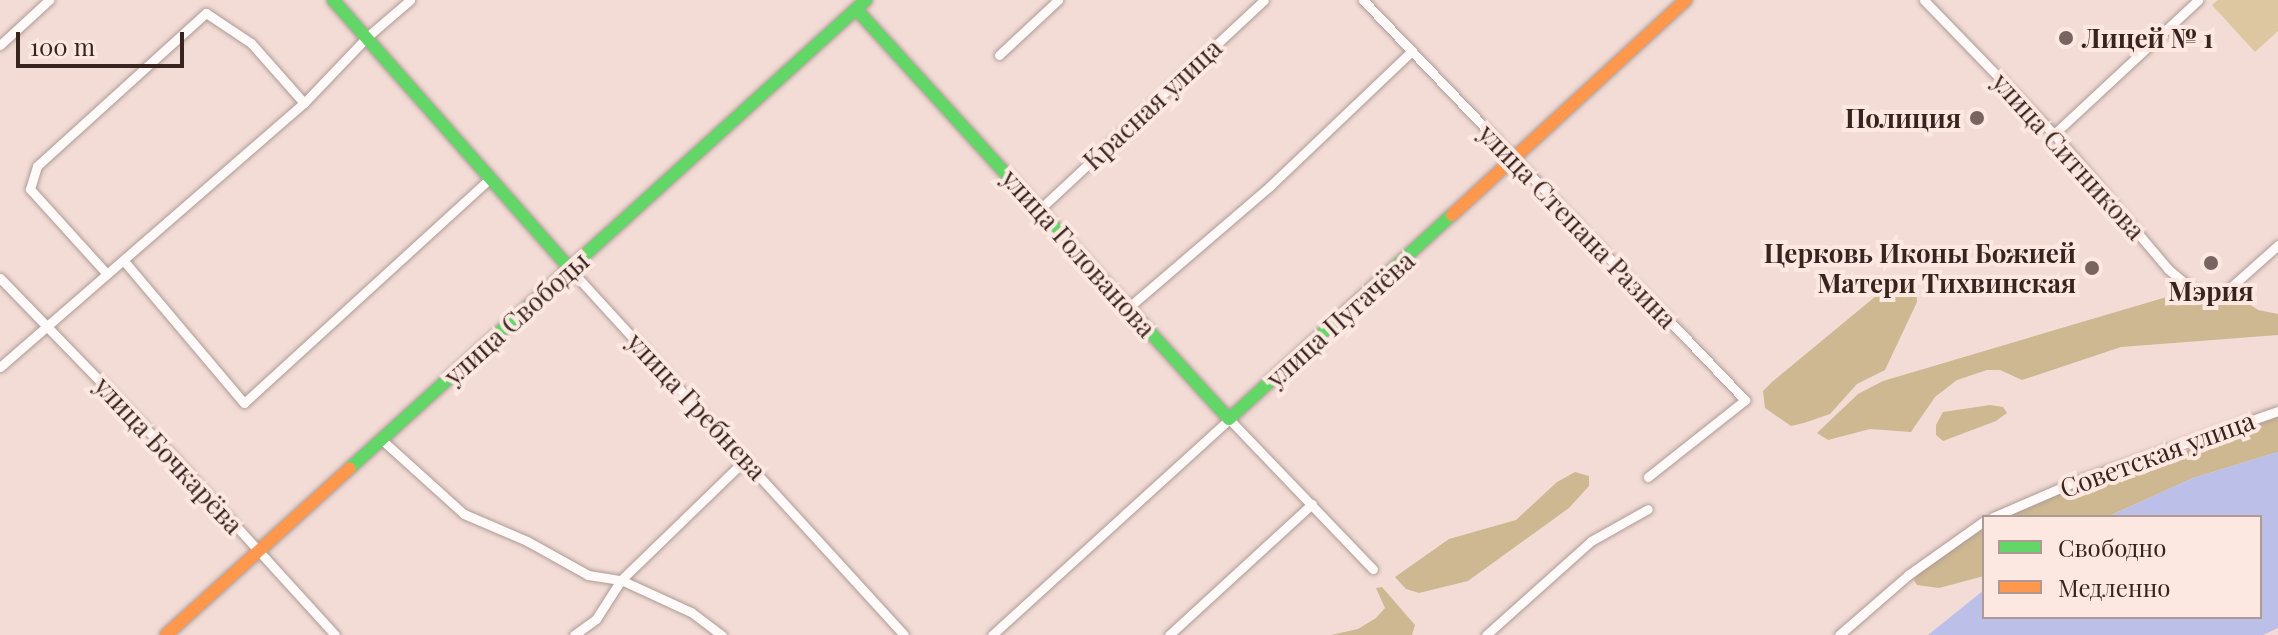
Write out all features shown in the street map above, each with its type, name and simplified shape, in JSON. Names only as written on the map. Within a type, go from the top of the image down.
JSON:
[{"type":"street","points":[[0,45],[49,0]]},
{"type":"street","name":"улица Гребнева","points":[[333,0],[570,269],[904,635]]},
{"type":"street","points":[[0,367],[304,103],[367,37],[410,0]]},
{"type":"street","points":[[999,55],[1058,0]]},
{"type":"street","name":"Красная улица","points":[[1040,209],[1264,0]]},
{"type":"street","name":"улица Степана Разина","points":[[1363,0],[1745,400],[1648,477]]},
{"type":"street","name":"улица Пугачёва","points":[[992,635],[1515,160],[1686,0]]},
{"type":"street","name":"улица Ситникова","points":[[1924,0],[2054,134],[2168,269],[2195,292],[2223,294],[2278,245]]},
{"type":"street","points":[[2054,134],[2198,0]]},
{"type":"street","name":"улица Голованова","points":[[857,3],[1229,419],[1373,569]]},
{"type":"street","name":"улица Свободы","points":[[166,635],[570,269],[857,3]]},
{"type":"street","points":[[107,274],[30,189],[37,166],[206,13],[251,43],[304,103]]},
{"type":"street","points":[[1129,307],[1270,186],[1412,51]]},
{"type":"street","points":[[124,261],[244,403],[490,178]]},
{"type":"street","name":"улица Бочкарёва","points":[[0,278],[166,449],[335,635]]},
{"type":"street","name":"Советская улица","points":[[1998,515],[2074,482],[2278,411]]},
{"type":"street","points":[[382,440],[464,514],[527,541],[588,575],[621,580],[691,612],[722,635]]},
{"type":"street","points":[[574,635],[596,619],[621,580],[746,459]]},
{"type":"street","points":[[1169,635],[1312,504]]},
{"type":"street","points":[[1486,635],[1591,541],[1648,509]]},
{"type":"street","points":[[1839,635],[1908,575],[1982,522]]},
{"type":"shaded area","points":[[2218,0],[2278,0],[2278,31],[2255,52],[2212,5]]},
{"type":"shaded area","points":[[1915,275],[1917,302],[1885,370],[1857,384],[1830,414],[1804,423],[1791,426],[1765,408],[1763,391],[1772,382],[1899,277]]},
{"type":"shaded area","points":[[2170,296],[2246,302],[2258,310],[2278,314],[2278,335],[2121,347],[2022,380],[2000,370],[1987,370],[1957,380],[1935,397],[1911,432],[1870,429],[1828,440],[1817,433],[1858,394],[1883,381]]},
{"type":"shaded area","points":[[1990,405],[2003,407],[2007,413],[1996,421],[1943,441],[1936,435],[1936,425],[1943,412]]},
{"type":"shaded area","points":[[2278,417],[2278,452],[2193,478],[2111,515],[2008,515],[2050,495],[2111,478]]},
{"type":"shaded area","points":[[1575,472],[1589,476],[1589,486],[1569,508],[1468,581],[1419,593],[1406,589],[1395,577],[1449,539],[1516,520],[1557,482]]},
{"type":"shaded area","points":[[1982,530],[1982,577],[1939,588],[1917,585],[1914,580],[1922,568]]},
{"type":"shaded area","points":[[1382,587],[1415,625],[1412,635],[1331,635],[1358,629],[1376,618],[1385,608],[1376,588]]},
{"type":"water","points":[[2278,452],[2278,628],[2263,635],[1928,635],[1982,592],[1982,619],[2262,619],[2262,515],[2111,515],[2193,478]]},
{"type":"traffic: fast","points":[[333,0],[570,269]]},
{"type":"traffic: fast","points":[[350,468],[866,0]]},
{"type":"traffic: fast","points":[[856,9],[1229,419],[1452,215]]},
{"type":"traffic: slow","points":[[1452,215],[1686,0]]},
{"type":"traffic: slow","points":[[166,635],[350,468]]},
{"type":"place","name":"Лицей № 1","points":[[2066,38]]},
{"type":"place","name":"Полиция","points":[[1977,118]]},
{"type":"place","name":"Мэрия","points":[[2211,263]]},
{"type":"place","name":"Церковь Иконы Божией Матери Тихвинская","points":[[2092,268]]}]
